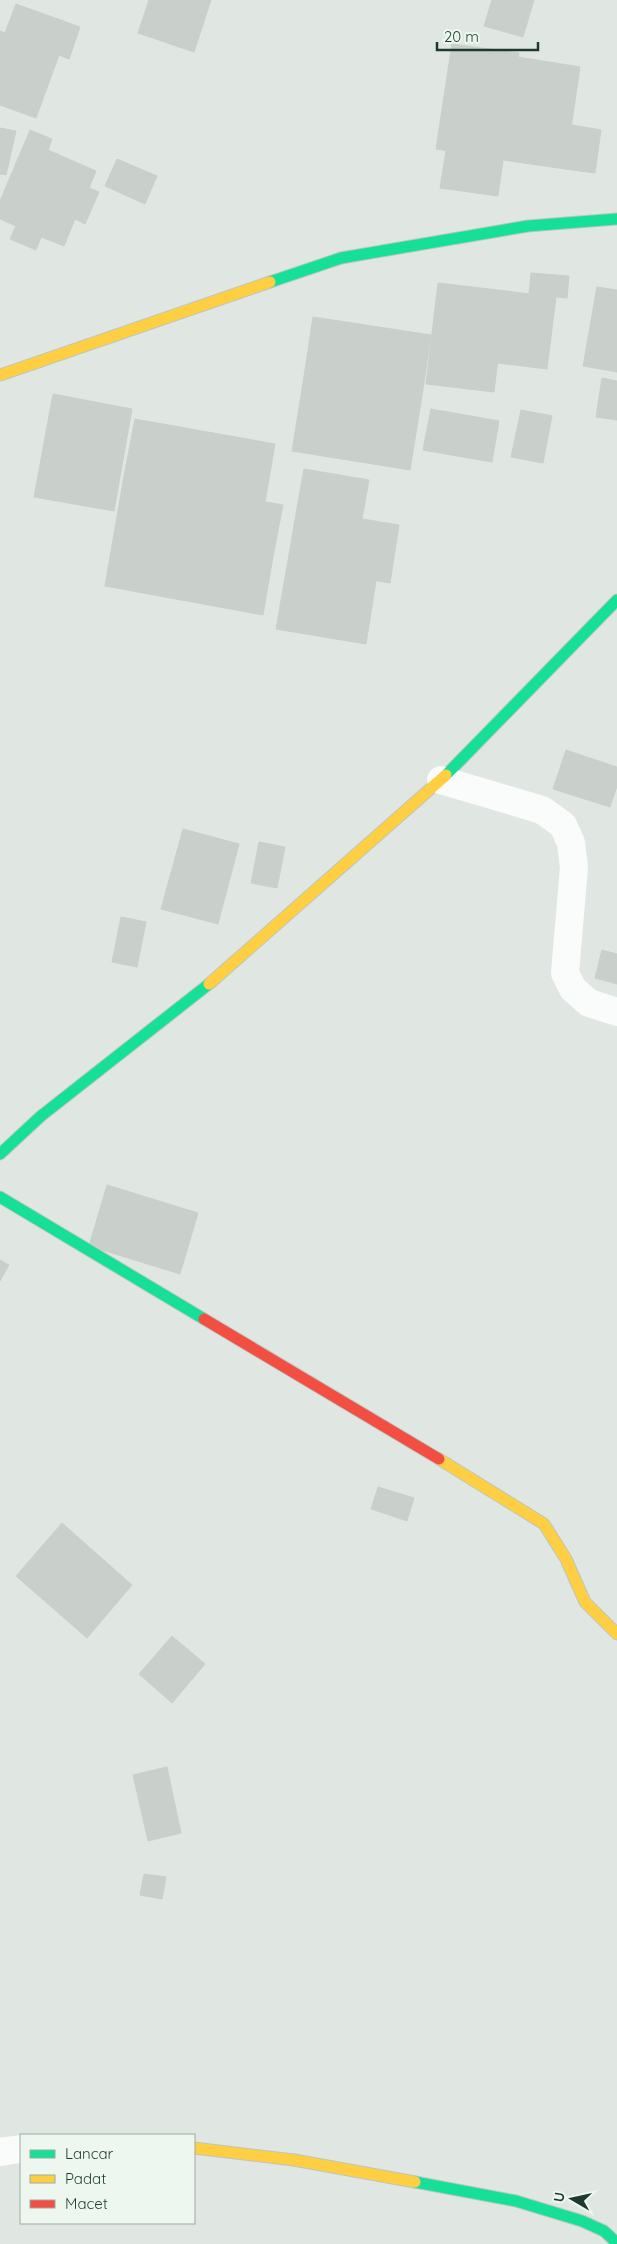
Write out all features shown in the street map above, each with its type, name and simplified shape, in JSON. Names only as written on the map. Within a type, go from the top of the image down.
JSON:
[{"type":"street","points":[[0,375],[341,258],[528,226],[617,219]]},
{"type":"street","points":[[0,1154],[41,1116],[191,1000],[441,780],[617,600]]},
{"type":"street","points":[[441,780],[542,810],[562,825],[571,843],[574,867],[565,973],[574,989],[589,1003],[617,1012]]},
{"type":"street","points":[[0,1197],[500,1495],[544,1524],[566,1559],[585,1602],[617,1634]]},
{"type":"street","points":[[195,2148],[294,2160],[516,2201],[582,2221],[604,2231],[617,2243]]},
{"type":"street","points":[[0,2152],[20,2149]]},
{"type":"building","points":[[149,0],[211,0],[194,52],[138,33]]},
{"type":"building","points":[[492,0],[534,0],[523,37],[484,26]]},
{"type":"building","points":[[16,4],[80,27],[69,59],[59,55],[36,118],[0,105],[0,31],[5,33]]},
{"type":"building","points":[[452,44],[519,53],[503,160],[436,149]]},
{"type":"building","points":[[518,57],[580,67],[565,169],[503,160]]},
{"type":"building","points":[[572,125],[601,130],[595,173],[565,169]]},
{"type":"building","points":[[0,128],[16,131],[6,175],[0,174]]},
{"type":"building","points":[[30,130],[52,139],[48,150],[96,171],[89,188],[99,192],[85,224],[75,219],[64,246],[41,237],[36,250],[10,239],[16,226],[0,219],[0,201]]},
{"type":"building","points":[[446,151],[503,160],[498,196],[440,188]]},
{"type":"building","points":[[117,159],[157,176],[145,204],[105,186]]},
{"type":"building","points":[[531,273],[569,276],[567,298],[529,294]]},
{"type":"building","points":[[438,283],[506,291],[494,392],[426,384]]},
{"type":"building","points":[[597,287],[617,290],[617,372],[583,366]]},
{"type":"building","points":[[506,291],[556,297],[547,369],[498,363]]},
{"type":"building","points":[[313,317],[431,335],[421,402],[303,383]]},
{"type":"building","points":[[602,378],[617,381],[617,420],[596,417]]},
{"type":"building","points":[[303,383],[421,402],[410,470],[292,451]]},
{"type":"building","points":[[53,394],[132,409],[114,511],[34,497]]},
{"type":"building","points":[[431,409],[499,421],[492,462],[423,450]]},
{"type":"building","points":[[521,410],[552,416],[543,463],[511,457]]},
{"type":"building","points":[[135,419],[275,444],[265,502],[124,476]]},
{"type":"building","points":[[304,469],[369,480],[362,519],[297,508]]},
{"type":"building","points":[[124,476],[283,505],[273,557],[115,528]]},
{"type":"building","points":[[297,508],[399,525],[390,583],[287,566]]},
{"type":"building","points":[[115,528],[273,557],[263,615],[105,586]]},
{"type":"building","points":[[287,566],[376,581],[366,644],[276,629]]},
{"type":"building","points":[[566,750],[617,767],[617,786],[610,807],[553,789]]},
{"type":"building","points":[[183,829],[239,844],[218,924],[161,909]]},
{"type":"building","points":[[259,842],[285,847],[277,888],[251,883]]},
{"type":"building","points":[[121,917],[146,922],[137,967],[112,962]]},
{"type":"building","points":[[602,950],[617,954],[617,984],[595,978]]},
{"type":"building","points":[[107,1185],[198,1213],[180,1274],[89,1246]]},
{"type":"building","points":[[0,1260],[9,1265],[0,1281]]},
{"type":"building","points":[[378,1487],[414,1498],[407,1521],[371,1509]]},
{"type":"building","points":[[62,1523],[132,1585],[87,1638],[16,1576]]},
{"type":"building","points":[[172,1636],[205,1664],[172,1703],[139,1674]]},
{"type":"building","points":[[167,1767],[181,1833],[148,1841],[133,1775]]},
{"type":"building","points":[[144,1874],[166,1877],[162,1899],[140,1895]]},
{"type":"traffic: fast","points":[[270,282],[341,258],[528,226],[617,219]]},
{"type":"traffic: fast","points":[[446,775],[617,600]]},
{"type":"traffic: fast","points":[[0,1154],[41,1116],[209,984]]},
{"type":"traffic: fast","points":[[0,1197],[204,1319]]},
{"type":"traffic: fast","points":[[415,2182],[516,2201],[582,2221],[604,2231],[617,2243]]},
{"type":"traffic: slow","points":[[0,375],[270,282]]},
{"type":"traffic: slow","points":[[209,984],[446,775]]},
{"type":"traffic: slow","points":[[439,1459],[544,1524],[566,1559],[585,1602],[617,1634]]},
{"type":"traffic: slow","points":[[195,2148],[294,2160],[415,2182]]},
{"type":"traffic: jam","points":[[204,1319],[439,1459]]}]
